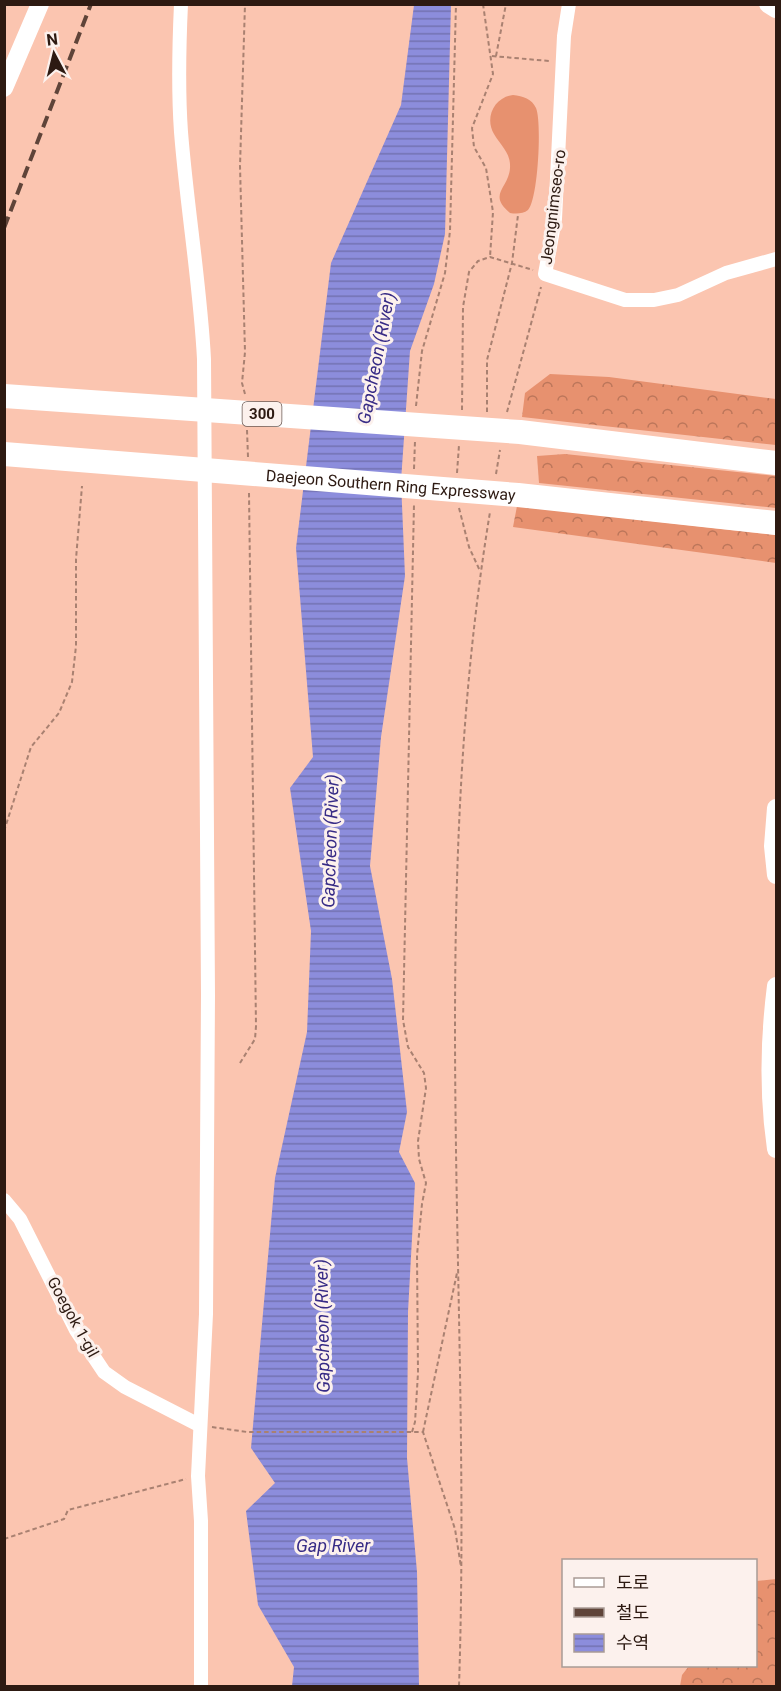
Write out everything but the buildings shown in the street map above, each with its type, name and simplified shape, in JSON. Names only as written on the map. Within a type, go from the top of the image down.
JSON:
[{"type":"highway","name":"300","points":[[4,396],[513,424],[777,463]]},
{"type":"highway","name":"Daejeon Southern Ring Expressway","points":[[4,454],[518,495],[777,523]]},
{"type":"street","points":[[4,88],[40,4]]},
{"type":"street","points":[[181,4],[178,71],[181,133],[201,296],[204,359],[208,1007],[206,1314],[198,1476],[201,1521],[201,1686]]},
{"type":"street","name":"Jeongnimseo-ro","points":[[569,4],[563,62],[555,219],[545,274],[625,300],[654,300],[678,295],[726,273],[777,259]]},
{"type":"street","points":[[768,4],[777,9]]},
{"type":"street","points":[[777,808],[773,846],[777,875]]},
{"type":"street","points":[[777,986],[770,1044],[771,1113],[777,1149]]},
{"type":"street","name":"Goegok 1-gil","points":[[4,1200],[20,1219],[76,1330],[104,1372],[125,1387],[199,1425]]},
{"type":"path","points":[[245,4],[240,166],[244,352],[242,383],[246,402]]},
{"type":"path","points":[[416,410],[422,351],[445,273],[450,231],[456,4]]},
{"type":"path","points":[[483,4],[494,56]]},
{"type":"path","points":[[490,256],[493,212],[486,168],[474,147],[472,128],[493,74],[494,56],[506,4]]},
{"type":"path","points":[[494,56],[563,62]]},
{"type":"path","points":[[487,418],[487,360],[512,263],[518,214]]},
{"type":"path","points":[[462,415],[463,307],[469,272],[478,261],[490,256],[545,274],[510,393],[513,424]]},
{"type":"path","points":[[247,424],[248,458]]},
{"type":"path","points":[[456,482],[460,437]]},
{"type":"path","points":[[414,474],[415,441]]},
{"type":"path","points":[[495,481],[501,448]]},
{"type":"path","points":[[4,831],[31,747],[59,713],[72,682],[76,646],[76,560],[82,486]]},
{"type":"path","points":[[240,1063],[255,1039],[256,1026],[249,490]]},
{"type":"path","points":[[412,1432],[416,1422],[418,1373],[417,1255],[426,1183],[419,1159],[418,1141],[424,1107],[424,1073],[408,1047],[403,1020],[414,498]]},
{"type":"path","points":[[459,1686],[462,1572],[456,877],[480,571],[492,502]]},
{"type":"path","points":[[458,504],[470,548],[480,571]]},
{"type":"path","points":[[458,1269],[423,1432],[456,1529],[462,1572]]},
{"type":"path","points":[[225,1430],[423,1432]]},
{"type":"path","points":[[4,1539],[64,1519],[68,1510],[198,1476]]},
{"type":"green space","points":[[513,95],[527,98],[532,102],[536,108],[539,128],[537,177],[534,192],[528,210],[517,214],[510,213],[500,201],[501,191],[509,175],[510,163],[491,128],[490,121],[496,104]]},
{"type":"green space","points":[[550,374],[609,377],[776,399],[776,445],[522,417],[525,393]]},
{"type":"green space","points":[[565,454],[776,476],[776,508],[539,483],[537,456]]},
{"type":"green space","points":[[517,506],[776,535],[776,563],[513,527]]},
{"type":"green space","points":[[776,1579],[776,1686],[680,1686],[682,1675],[688,1667],[757,1667],[757,1581]]},
{"type":"water","name":"Gap River","points":[[414,5],[451,5],[445,234],[434,284],[410,351],[401,481],[405,576],[381,737],[370,866],[392,979],[407,1112],[399,1152],[415,1183],[408,1312],[407,1458],[417,1572],[419,1686],[292,1686],[294,1667],[258,1605],[246,1511],[275,1483],[251,1448],[275,1178],[307,1032],[311,931],[290,788],[313,757],[296,548],[331,263],[401,105]]},
{"type":"railway","points":[[4,228],[91,4]]},
{"type":"water label","name":"Gapcheon (River)","points":[[376,358]]},
{"type":"water label","name":"Gapcheon (River)","points":[[330,841]]},
{"type":"water label","name":"Gapcheon (River)","points":[[322,1326]]}]
